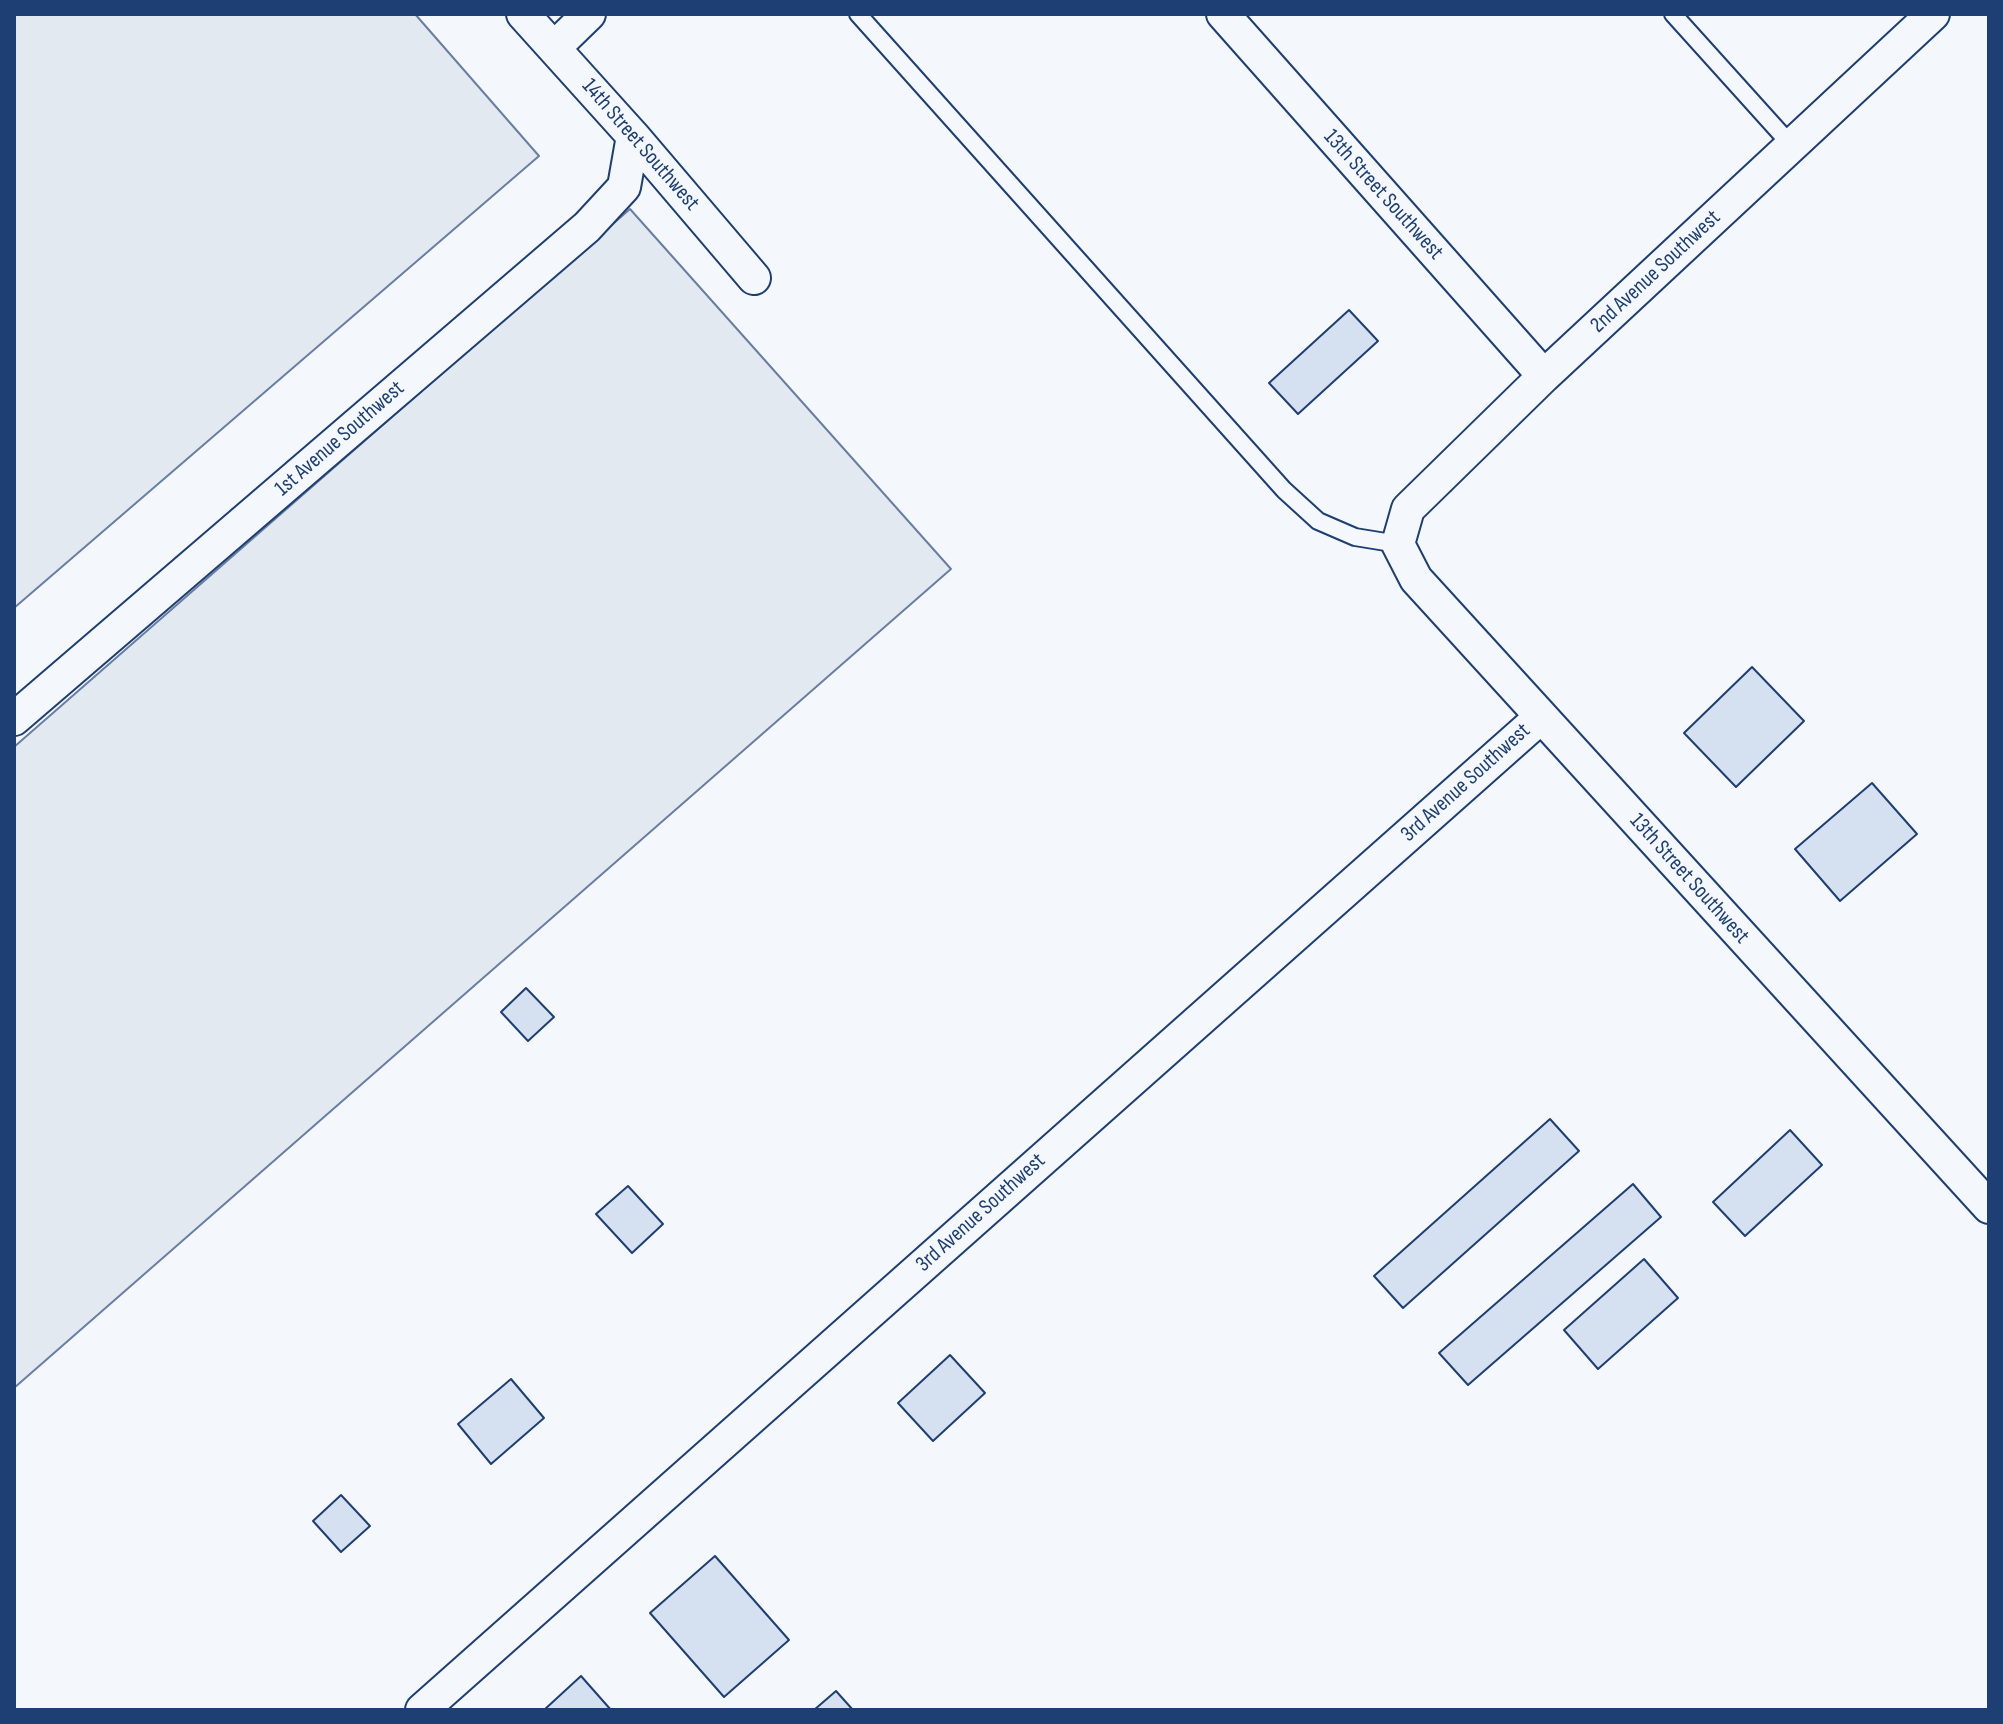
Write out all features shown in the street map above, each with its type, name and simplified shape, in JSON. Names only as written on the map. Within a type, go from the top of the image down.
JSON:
[{"type":"street","name":"14th Street Southwest","points":[[523,14],[633,136],[754,278]]},
{"type":"street","points":[[554,48],[589,14]]},
{"type":"street","name":"13th Street Southwest","points":[[1223,14],[1544,376]]},
{"type":"street","name":"2nd Avenue Southwest","points":[[1398,544],[1408,509],[1544,376],[1933,14]]},
{"type":"street","name":"1st Avenue Southwest","points":[[14,719],[587,227],[624,187],[633,136]]},
{"type":"street","name":"13th Street Southwest","points":[[1398,544],[1416,579],[1989,1207]]},
{"type":"street","name":"3rd Avenue Southwest","points":[[422,1710],[1541,717]]},
{"type":"lane","points":[[858,14],[1284,490],[1318,521],[1355,537],[1398,544]]},
{"type":"lane","points":[[1673,14],[1792,146]]},
{"type":"shaded area","points":[[14,14],[415,14],[539,156],[14,608]]},
{"type":"shaded area","points":[[630,209],[951,569],[14,1388],[14,747]]},
{"type":"building","points":[[1349,310],[1378,341],[1298,414],[1269,383]]},
{"type":"building","points":[[1752,667],[1804,721],[1736,787],[1684,733]]},
{"type":"building","points":[[1872,783],[1917,834],[1840,901],[1795,849]]},
{"type":"building","points":[[526,988],[554,1017],[528,1041],[501,1012]]},
{"type":"building","points":[[1550,1119],[1579,1151],[1403,1308],[1374,1276]]},
{"type":"building","points":[[1790,1130],[1822,1165],[1745,1236],[1713,1202]]},
{"type":"building","points":[[1633,1184],[1661,1217],[1468,1385],[1439,1353]]},
{"type":"building","points":[[628,1186],[663,1224],[632,1253],[596,1214]]},
{"type":"building","points":[[1644,1259],[1678,1298],[1598,1369],[1564,1330]]},
{"type":"building","points":[[950,1355],[985,1393],[933,1441],[898,1403]]},
{"type":"building","points":[[511,1379],[544,1418],[491,1464],[458,1424]]},
{"type":"building","points":[[341,1495],[370,1526],[341,1552],[313,1521]]},
{"type":"building","points":[[715,1556],[789,1640],[724,1697],[650,1613]]},
{"type":"building","points":[[581,1676],[611,1710],[544,1710]]},
{"type":"building","points":[[836,1691],[853,1710],[814,1710]]}]
